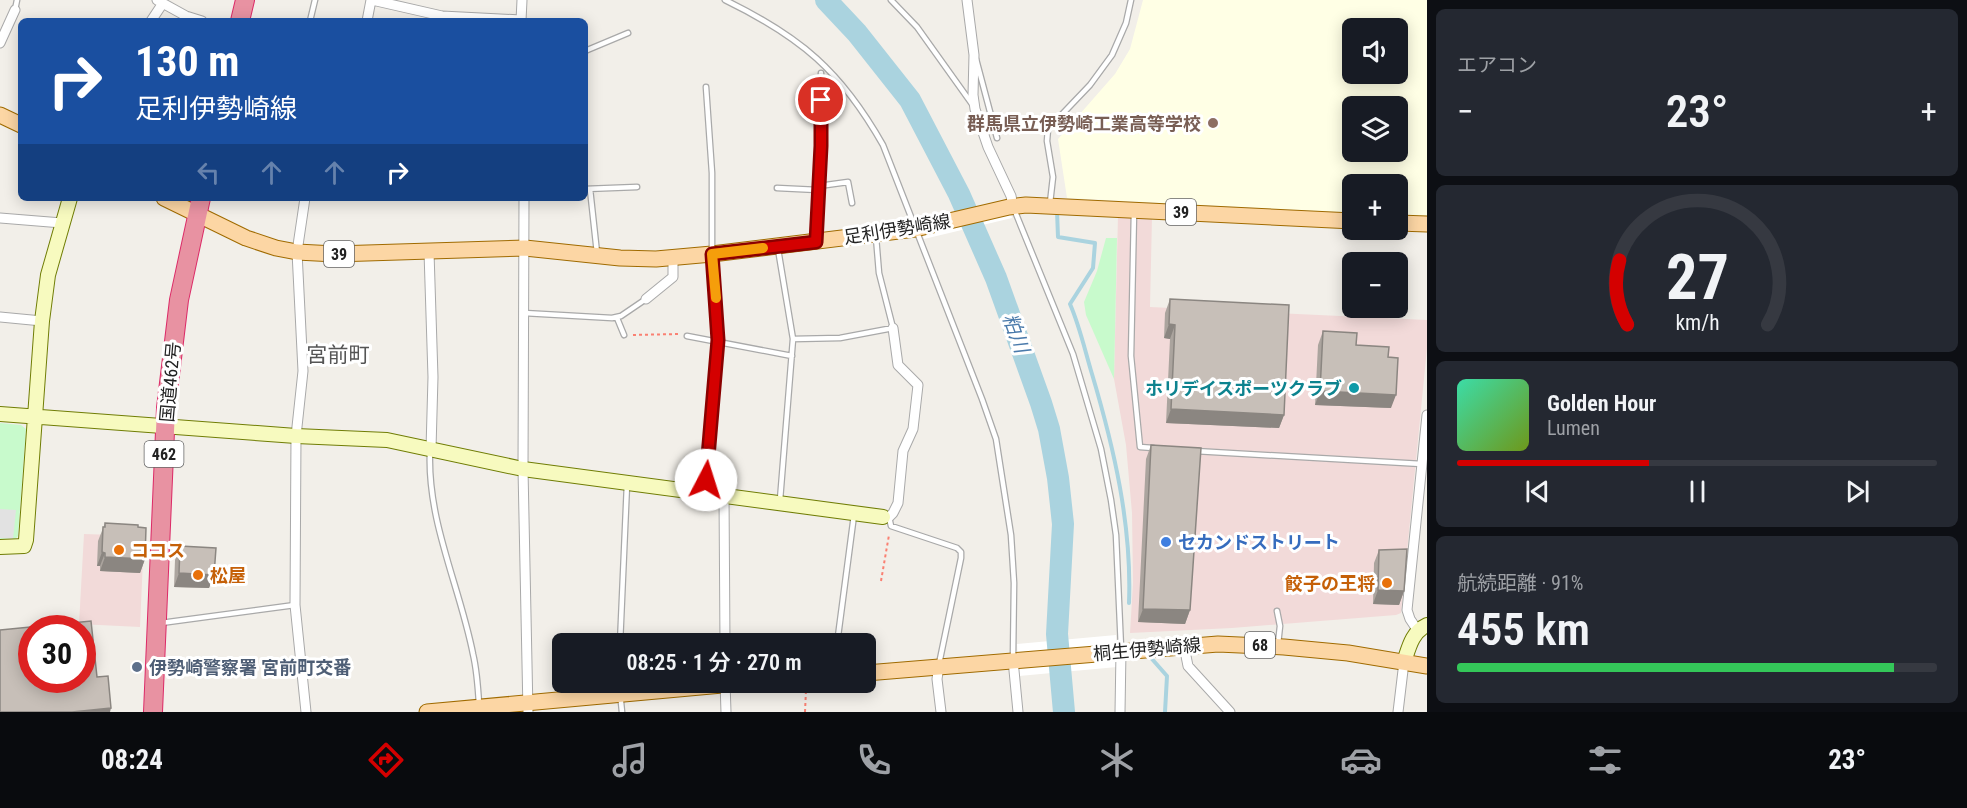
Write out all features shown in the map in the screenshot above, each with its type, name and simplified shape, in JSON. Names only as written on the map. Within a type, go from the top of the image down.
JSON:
[{"type":"highway","name":"国道462号","points":[[153,712],[166,426],[175,329],[199,207]]},
{"type":"main road","points":[[0,115],[18,124]]},
{"type":"main road","name":"足利伊勢崎線","points":[[176,201],[199,207],[254,241],[297,252],[335,254],[525,248],[636,258],[673,258],[918,229],[1011,206],[1050,204],[1342,220]]},
{"type":"main road","points":[[1408,223],[1427,224]]},
{"type":"main road","name":"桐生伊勢崎線","points":[[876,672],[1218,644],[1278,646],[1348,653],[1427,666]]},
{"type":"main road","points":[[427,712],[528,708],[600,693]]},
{"type":"street","points":[[368,18],[371,0],[442,16],[473,18]]},
{"type":"street","points":[[520,18],[522,0]]},
{"type":"street","points":[[967,0],[974,55],[975,109],[988,147],[1011,196],[1011,206]]},
{"type":"street","points":[[152,18],[160,1],[192,18]]},
{"type":"street","points":[[0,43],[16,5]]},
{"type":"street","points":[[0,547],[18,548],[24,546],[26,540],[42,321],[48,275],[69,201]]},
{"type":"street","points":[[305,201],[297,252],[303,371],[296,436],[295,605],[306,712]]},
{"type":"street","points":[[524,201],[523,469],[528,708]]},
{"type":"street","points":[[0,218],[62,223]]},
{"type":"street","points":[[429,252],[433,377],[430,449]]},
{"type":"street","points":[[705,493],[718,340],[712,254]]},
{"type":"street","points":[[646,299],[673,277],[673,258]]},
{"type":"street","points":[[0,317],[42,321]]},
{"type":"street","points":[[0,414],[296,436],[387,440],[523,469],[780,502],[888,520],[896,510],[898,503],[903,451],[913,429],[918,385],[898,365],[892,328]]},
{"type":"street","points":[[1398,712],[1404,662],[1412,639],[1422,628],[1410,619],[1407,610],[1423,484],[1422,464],[1427,416]]},
{"type":"street","points":[[724,495],[725,633]]},
{"type":"street","points":[[1184,646],[1188,666],[1230,712]]},
{"type":"street","points":[[1119,652],[1120,712]]},
{"type":"street","points":[[1015,660],[1018,712]]},
{"type":"street","points":[[939,666],[937,679],[941,712]]},
{"type":"street","points":[[725,693],[726,712]]},
{"type":"lane","points":[[311,18],[315,0]]},
{"type":"lane","points":[[725,0],[785,33],[827,66],[866,115],[883,145],[918,229],[996,439],[1011,535],[1015,660]]},
{"type":"lane","points":[[891,0],[917,27],[975,109]]},
{"type":"lane","points":[[1050,204],[1053,177],[1047,141],[1048,129],[1090,85],[1112,55],[1126,23],[1131,0]]},
{"type":"lane","points":[[588,50],[628,33]]},
{"type":"lane","points":[[974,55],[978,62],[996,138]]},
{"type":"lane","points":[[816,242],[821,146],[820,73]]},
{"type":"lane","points":[[706,87],[712,172],[712,254]]},
{"type":"lane","points":[[777,188],[818,188],[848,182],[852,202]]},
{"type":"lane","points":[[597,255],[588,189],[637,187]]},
{"type":"lane","points":[[1011,206],[1073,354],[1101,449],[1112,500],[1116,535],[1119,652]]},
{"type":"lane","points":[[1134,209],[1131,356],[1140,447],[1164,449]]},
{"type":"lane","points":[[793,339],[840,338],[892,328],[879,273],[876,234]]},
{"type":"lane","points":[[778,246],[793,339],[780,502]]},
{"type":"lane","points":[[524,313],[617,318],[646,299]]},
{"type":"lane","points":[[617,318],[624,335]]},
{"type":"lane","points":[[687,336],[718,340],[792,356]]},
{"type":"lane","points":[[430,449],[432,494],[441,536],[474,655],[481,709]]},
{"type":"lane","points":[[1188,450],[1422,464]]},
{"type":"lane","points":[[620,633],[627,483]]},
{"type":"lane","points":[[838,633],[854,513]]},
{"type":"lane","points":[[888,520],[957,548],[961,552],[939,666]]},
{"type":"lane","points":[[157,623],[295,605]]},
{"type":"lane","points":[[1277,611],[1280,626],[1278,646]]},
{"type":"lane","points":[[620,693],[622,712]]},
{"type":"path","points":[[624,335],[687,336]]},
{"type":"path","points":[[881,581],[888,520]]},
{"type":"path","points":[[805,712],[806,693]]},
{"type":"shaded area","name":"群馬県立伊勢崎工業高等学校","points":[[1143,0],[1427,0],[1427,217],[1408,216],[1408,174],[1342,174],[1342,212],[1067,198],[1058,139],[1115,74],[1130,49]]},
{"type":"shaded area","points":[[1118,216],[1152,217],[1150,307],[1342,316],[1342,318],[1427,320],[1427,348],[1401,613],[1232,628],[1130,633],[1133,583],[1132,513],[1126,445],[1114,379]]},
{"type":"shaded area","points":[[0,509],[16,510],[13,539],[0,538]]},
{"type":"shaded area","points":[[84,534],[144,536],[140,627],[96,625],[96,615],[80,615]]},
{"type":"green space","points":[[1106,238],[1117,238],[1114,379],[1086,315],[1084,302],[1097,271]]},
{"type":"green space","points":[[0,423],[21,425],[26,429],[18,536],[14,540],[0,539]]},
{"type":"pier","points":[[1009,207],[1012,218],[924,239],[918,222]]},
{"type":"pier","points":[[1116,635],[1117,667],[1019,676],[1017,644]]},
{"type":"building","points":[[1170,299],[1289,305],[1284,415],[1171,409],[1175,325],[1169,324]]},
{"type":"building","name":"ホリデイスポーツクラブ","points":[[1323,331],[1357,333],[1356,345],[1389,347],[1388,357],[1398,358],[1396,395],[1320,391]]},
{"type":"building","name":"セカンドストリート","points":[[1151,445],[1201,448],[1190,610],[1143,609]]},
{"type":"building","points":[[105,523],[138,525],[138,527],[146,528],[145,559],[105,557],[105,553],[102,552]]},
{"type":"building","points":[[180,546],[216,548],[214,575],[179,573]]},
{"type":"building","points":[[1407,549],[1404,591],[1378,590],[1379,550]]},
{"type":"building","points":[[18,628],[18,693],[96,693],[96,668],[97,677],[108,676],[111,708],[72,712],[0,712],[0,630]]},
{"type":"waterway","name":"粕川","points":[[826,0],[857,33],[910,100],[959,194],[996,278],[1041,403],[1049,429],[1058,478],[1063,524],[1057,634],[1064,712]]},
{"type":"waterway","points":[[1057,211],[1058,237],[1095,243],[1093,268],[1070,304],[1080,330],[1100,402],[1120,487],[1128,545],[1129,603]]},
{"type":"waterway","points":[[1152,659],[1167,676],[1165,712]]},
{"type":"slow traffic","points":[[716,298],[712,254],[763,248]]},
{"type":"place","name":"群馬県立伊勢崎工業高等学校","points":[[1213,123]]},
{"type":"place","name":"ホリデイスポーツクラブ","points":[[1354,388]]},
{"type":"place","name":"セカンドストリート","points":[[1166,542]]},
{"type":"place","name":"ココス","points":[[119,550]]},
{"type":"place","name":"松屋","points":[[198,575]]},
{"type":"place","name":"餃子の王将","points":[[1387,583]]},
{"type":"place","name":"伊勢崎警察署 宮前町交番","points":[[137,667]]},
{"type":"district","name":"宮前町","points":[[338,355]]},
{"type":"route","points":[[706,480],[718,340],[712,254],[816,242],[821,100]]}]
